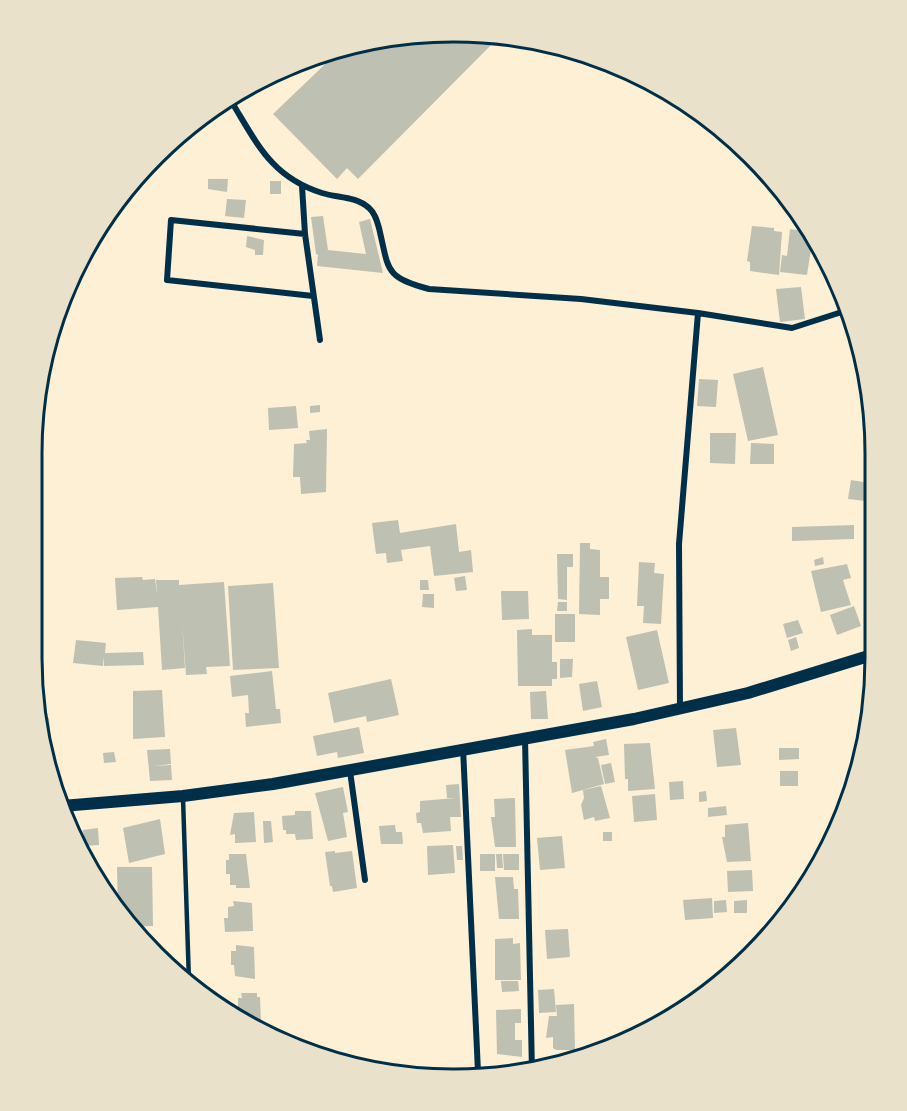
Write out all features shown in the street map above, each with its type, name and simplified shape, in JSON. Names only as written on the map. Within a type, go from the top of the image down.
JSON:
[{"type":"main road","points":[[70,805],[183,796],[350,770],[680,710],[748,693],[865,657]]},
{"type":"street","points":[[234,106],[275,168],[302,186],[324,194],[358,200],[371,209],[376,218],[388,267],[392,275],[405,282],[429,288],[581,299],[698,313],[792,328],[840,313]]},
{"type":"street","points":[[302,186],[305,234],[320,340]]},
{"type":"street","points":[[305,234],[171,220],[167,280],[313,296]]},
{"type":"street","points":[[680,710],[680,544],[698,313]]},
{"type":"street","points":[[525,738],[532,1061]]},
{"type":"street","points":[[463,748],[478,1068]]},
{"type":"street","points":[[350,770],[365,880]]},
{"type":"lane","points":[[183,796],[189,972]]},
{"type":"building","points":[[427,43],[492,44],[358,179],[347,168],[337,179],[273,114],[327,62],[373,50]]},
{"type":"building","points":[[208,179],[228,179],[227,192],[208,189]]},
{"type":"building","points":[[270,181],[281,181],[281,194],[270,194]]},
{"type":"building","points":[[227,199],[246,200],[244,218],[225,216]]},
{"type":"building","points":[[323,216],[328,250],[366,254],[359,222],[370,219],[383,273],[317,266],[318,255],[311,217]]},
{"type":"building","points":[[752,226],[774,228],[774,231],[782,232],[779,275],[750,271],[750,262],[747,261]]},
{"type":"building","points":[[790,229],[799,230],[811,250],[807,275],[780,272],[782,255],[787,256]]},
{"type":"building","points":[[247,236],[264,240],[263,255],[255,255],[255,250],[246,247]]},
{"type":"building","points":[[801,287],[805,319],[780,322],[776,289]]},
{"type":"building","points":[[763,367],[778,435],[748,441],[733,374]]},
{"type":"building","points":[[699,379],[718,380],[716,407],[697,406]]},
{"type":"building","points":[[320,405],[320,412],[310,413],[310,406]]},
{"type":"building","points":[[296,406],[298,428],[269,430],[268,408]]},
{"type":"building","points":[[327,429],[326,492],[301,494],[300,477],[293,477],[294,444],[307,443],[306,440],[310,440],[309,431]]},
{"type":"building","points":[[710,433],[736,433],[735,464],[710,463]]},
{"type":"building","points":[[751,443],[774,444],[774,464],[750,464]]},
{"type":"building","points":[[851,480],[865,482],[865,501],[848,499]]},
{"type":"building","points":[[398,520],[400,533],[456,524],[459,552],[471,550],[473,572],[434,576],[430,546],[401,550],[403,561],[387,563],[386,553],[376,554],[372,523]]},
{"type":"building","points":[[854,525],[854,539],[792,541],[792,527]]},
{"type":"building","points":[[580,543],[590,543],[590,549],[600,550],[600,577],[609,577],[609,599],[600,599],[600,615],[579,614]]},
{"type":"building","points":[[557,554],[573,554],[573,567],[567,567],[567,600],[558,599]]},
{"type":"building","points":[[823,557],[824,564],[815,566],[814,560]]},
{"type":"building","points":[[639,562],[655,563],[654,573],[664,574],[661,624],[643,623],[644,606],[637,606]]},
{"type":"building","points":[[847,564],[851,578],[843,580],[851,605],[821,612],[811,571]]},
{"type":"building","points":[[465,576],[467,590],[456,591],[454,578]]},
{"type":"building","points":[[142,577],[143,580],[155,579],[157,595],[156,580],[179,580],[179,585],[224,582],[230,666],[206,667],[207,674],[186,675],[182,621],[185,668],[162,670],[158,607],[117,610],[115,578]]},
{"type":"building","points":[[420,580],[428,580],[429,590],[420,590]]},
{"type":"building","points":[[273,583],[279,668],[233,670],[228,586]]},
{"type":"building","points":[[501,591],[528,591],[529,619],[502,620]]},
{"type":"building","points":[[423,594],[434,594],[434,608],[422,607]]},
{"type":"building","points":[[558,602],[567,602],[567,611],[557,611]]},
{"type":"building","points":[[854,606],[861,626],[837,635],[830,615]]},
{"type":"building","points":[[555,614],[575,614],[575,642],[555,642]]},
{"type":"building","points":[[798,620],[803,633],[787,638],[783,624]]},
{"type":"building","points":[[532,629],[532,635],[552,635],[552,662],[557,662],[557,679],[552,679],[552,686],[518,686],[517,630]]},
{"type":"building","points":[[657,630],[669,683],[638,690],[626,637]]},
{"type":"building","points":[[796,637],[799,648],[791,651],[788,640]]},
{"type":"building","points":[[76,640],[106,643],[105,653],[143,652],[144,665],[104,666],[104,656],[103,666],[73,663]]},
{"type":"building","points":[[560,659],[573,659],[572,677],[560,678]]},
{"type":"building","points":[[272,671],[276,709],[280,709],[281,723],[246,727],[245,713],[249,713],[248,695],[232,697],[230,676]]},
{"type":"building","points":[[391,679],[399,715],[367,722],[366,716],[334,723],[328,693]]},
{"type":"building","points":[[597,681],[602,707],[583,711],[579,684]]},
{"type":"building","points":[[162,690],[165,737],[133,739],[133,691]]},
{"type":"building","points":[[546,691],[548,719],[531,719],[530,692]]},
{"type":"building","points":[[47,718],[49,718],[51,740]]},
{"type":"building","points":[[359,727],[364,753],[338,758],[337,752],[317,756],[313,736]]},
{"type":"building","points":[[736,728],[741,765],[717,767],[713,730]]},
{"type":"building","points":[[606,739],[609,755],[595,757],[598,758],[604,784],[572,793],[565,750],[594,746],[593,742]]},
{"type":"building","points":[[650,743],[655,789],[628,791],[628,779],[625,779],[624,744]]},
{"type":"building","points":[[779,748],[799,748],[799,759],[779,760]]},
{"type":"building","points":[[170,749],[171,764],[154,766],[171,765],[172,780],[150,781],[147,750]]},
{"type":"building","points":[[114,752],[116,762],[104,763],[103,753]]},
{"type":"building","points":[[611,763],[615,782],[605,784],[601,765]]},
{"type":"building","points":[[780,771],[798,771],[798,786],[780,786]]},
{"type":"building","points":[[683,781],[684,799],[670,800],[669,782]]},
{"type":"building","points":[[459,784],[461,817],[450,817],[451,831],[423,833],[421,823],[417,823],[416,813],[420,812],[420,801],[455,798],[447,798],[446,785]]},
{"type":"building","points":[[601,786],[610,818],[595,821],[594,817],[584,820],[581,805],[584,798],[583,790]]},
{"type":"building","points":[[343,787],[348,812],[343,813],[347,837],[328,841],[315,793]]},
{"type":"building","points":[[706,791],[707,801],[699,802],[699,792]]},
{"type":"building","points":[[655,794],[657,820],[634,822],[632,796]]},
{"type":"building","points":[[515,798],[516,847],[495,847],[491,817],[495,817],[494,799]]},
{"type":"building","points":[[726,806],[727,815],[708,817],[708,808]]},
{"type":"building","points":[[295,811],[311,811],[313,839],[296,840],[295,834],[286,834],[286,830],[283,830],[282,816],[295,815]]},
{"type":"building","points":[[254,812],[256,842],[235,843],[235,834],[230,835],[234,813]]},
{"type":"building","points":[[160,819],[165,854],[129,863],[123,828]]},
{"type":"building","points":[[263,821],[271,821],[273,842],[264,843]]},
{"type":"building","points":[[748,823],[751,861],[727,862],[722,837],[725,837],[725,825]]},
{"type":"building","points":[[395,825],[396,832],[402,832],[403,844],[381,844],[379,826]]},
{"type":"building","points":[[98,828],[99,845],[87,846],[83,830]]},
{"type":"building","points":[[603,832],[612,832],[612,841],[603,841]]},
{"type":"building","points":[[562,836],[565,868],[540,870],[537,838]]},
{"type":"building","points":[[453,845],[455,873],[428,875],[427,846]]},
{"type":"building","points":[[456,846],[462,846],[463,860],[457,860]]},
{"type":"building","points":[[335,851],[335,853],[352,851],[357,888],[333,892],[325,852]]},
{"type":"building","points":[[229,854],[246,854],[250,888],[236,888],[236,885],[230,885],[230,874],[226,874],[226,860],[229,860]]},
{"type":"building","points":[[480,854],[495,854],[495,871],[480,871]]},
{"type":"building","points":[[496,854],[502,854],[503,868],[497,868]]},
{"type":"building","points":[[503,854],[519,854],[519,870],[504,870]]},
{"type":"building","points":[[117,867],[152,867],[153,926],[142,926],[118,895]]},
{"type":"building","points":[[752,870],[753,891],[728,892],[727,871]]},
{"type":"building","points":[[495,877],[513,877],[514,889],[518,889],[519,919],[499,919]]},
{"type":"building","points":[[712,898],[713,918],[685,920],[683,900]]},
{"type":"building","points":[[726,900],[727,912],[714,913],[714,901]]},
{"type":"building","points":[[747,900],[747,913],[734,913],[734,901]]},
{"type":"building","points":[[233,901],[252,903],[253,931],[225,932],[224,918],[228,918],[228,907],[234,906]]},
{"type":"building","points":[[568,929],[570,957],[547,959],[545,930]]},
{"type":"building","points":[[513,938],[513,944],[520,943],[521,980],[495,980],[495,939]]},
{"type":"building","points":[[236,945],[254,947],[255,979],[235,976],[234,965],[231,965],[231,951],[236,951]]},
{"type":"building","points":[[501,981],[518,981],[519,991],[502,992]]},
{"type":"building","points":[[554,989],[556,1012],[539,1013],[538,990]]},
{"type":"building","points":[[241,993],[257,993],[257,997],[260,997],[261,1021],[238,1008],[238,998],[242,998]]},
{"type":"building","points":[[574,1004],[575,1050],[556,1050],[553,1048],[553,1037],[546,1038],[549,1016],[557,1016],[556,1005]]},
{"type":"building","points":[[521,1009],[521,1023],[515,1023],[515,1040],[522,1040],[522,1057],[497,1054],[496,1010]]}]
